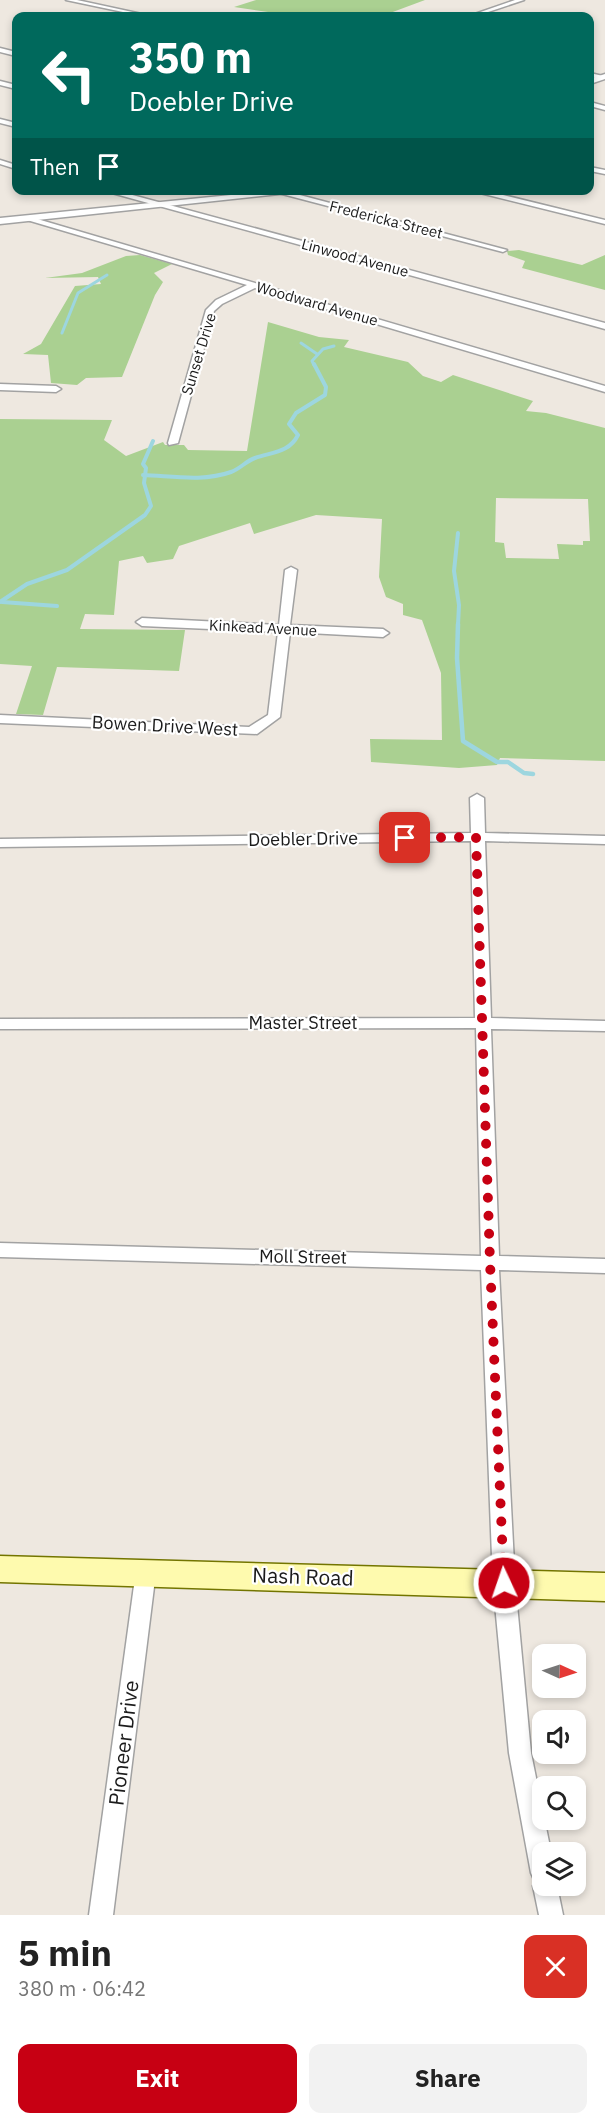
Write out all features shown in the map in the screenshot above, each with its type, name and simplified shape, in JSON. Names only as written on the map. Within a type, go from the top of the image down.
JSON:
[{"type":"main road","name":"Nash Road","points":[[0,1569],[605,1587]]},
{"type":"street","points":[[69,0],[128,12]]},
{"type":"street","points":[[484,12],[521,0]]},
{"type":"street","name":"Linwood Avenue","points":[[122,195],[605,326]]},
{"type":"street","points":[[0,221],[247,195]]},
{"type":"street","name":"Fredericka Street","points":[[286,195],[503,250]]},
{"type":"street","points":[[492,195],[605,222]]},
{"type":"street","name":"Woodward Avenue","points":[[30,218],[252,286],[605,389]]},
{"type":"street","name":"Sunset Drive","points":[[173,443],[210,310],[219,302],[252,286]]},
{"type":"street","points":[[0,387],[56,388]]},
{"type":"street","points":[[284,629],[291,570]]},
{"type":"street","name":"Kinkead Avenue","points":[[142,622],[383,633]]},
{"type":"street","name":"Bowen Drive West","points":[[0,719],[252,730],[274,717],[284,629]]},
{"type":"street","points":[[477,798],[476,837],[490,1262],[504,1583],[520,1753],[537,1842]]},
{"type":"street","name":"Doebler Drive","points":[[0,843],[476,837],[605,840]]},
{"type":"street","name":"Master Street","points":[[0,1024],[482,1023],[605,1026]]},
{"type":"street","name":"Moll Street","points":[[0,1250],[605,1266]]},
{"type":"street","name":"Pioneer Drive","points":[[101,1915],[146,1572]]},
{"type":"street","points":[[548,1896],[551,1915]]},
{"type":"green space","points":[[256,0],[425,0],[393,12],[268,12],[234,7]]},
{"type":"green space","points":[[519,250],[582,265],[605,255],[605,290],[522,268],[525,261],[508,255],[507,251]]},
{"type":"green space","points":[[140,255],[172,264],[154,273],[163,282],[155,295],[122,377],[86,378],[77,385],[51,383],[48,355],[23,354],[41,344],[75,286],[101,284],[98,277],[45,278],[82,273],[126,256]]},
{"type":"green space","points":[[268,322],[319,337],[349,340],[344,347],[408,362],[423,376],[441,382],[453,375],[533,401],[526,411],[546,413],[605,428],[605,761],[500,758],[497,765],[459,768],[371,762],[370,739],[442,740],[441,673],[422,620],[403,615],[403,604],[386,597],[379,577],[382,519],[316,515],[254,534],[250,523],[179,546],[173,559],[147,563],[143,556],[119,561],[114,615],[85,614],[80,629],[185,630],[179,671],[57,667],[43,715],[16,714],[32,666],[0,664],[0,419],[112,420],[104,440],[126,456],[163,442],[165,445],[184,445],[188,450],[247,451]],"holes":[[[496,498],[588,499],[590,541],[583,541],[583,545],[557,544],[559,559],[506,558],[504,543],[495,542]]]},
{"type":"waterway","points":[[62,333],[78,293],[107,275]]},
{"type":"waterway","points":[[301,343],[317,354]]},
{"type":"waterway","points":[[314,365],[312,361],[323,349],[334,346]]},
{"type":"waterway","points":[[145,475],[210,477],[234,471],[255,458],[285,449],[298,435],[289,424],[296,413],[325,395],[326,387],[314,364]]},
{"type":"waterway","points":[[145,475],[146,468],[143,464],[153,441]]},
{"type":"waterway","points":[[0,602],[27,584],[67,570],[145,515],[151,506],[144,483],[145,475]]},
{"type":"waterway","points":[[458,533],[454,571],[459,605],[458,625]]},
{"type":"waterway","points":[[2,602],[57,606]]},
{"type":"waterway","points":[[458,624],[457,658],[463,741],[497,762],[508,762],[524,773],[533,774]]},
{"type":"route","points":[[405,838],[476,837],[490,1262],[504,1583]]}]
